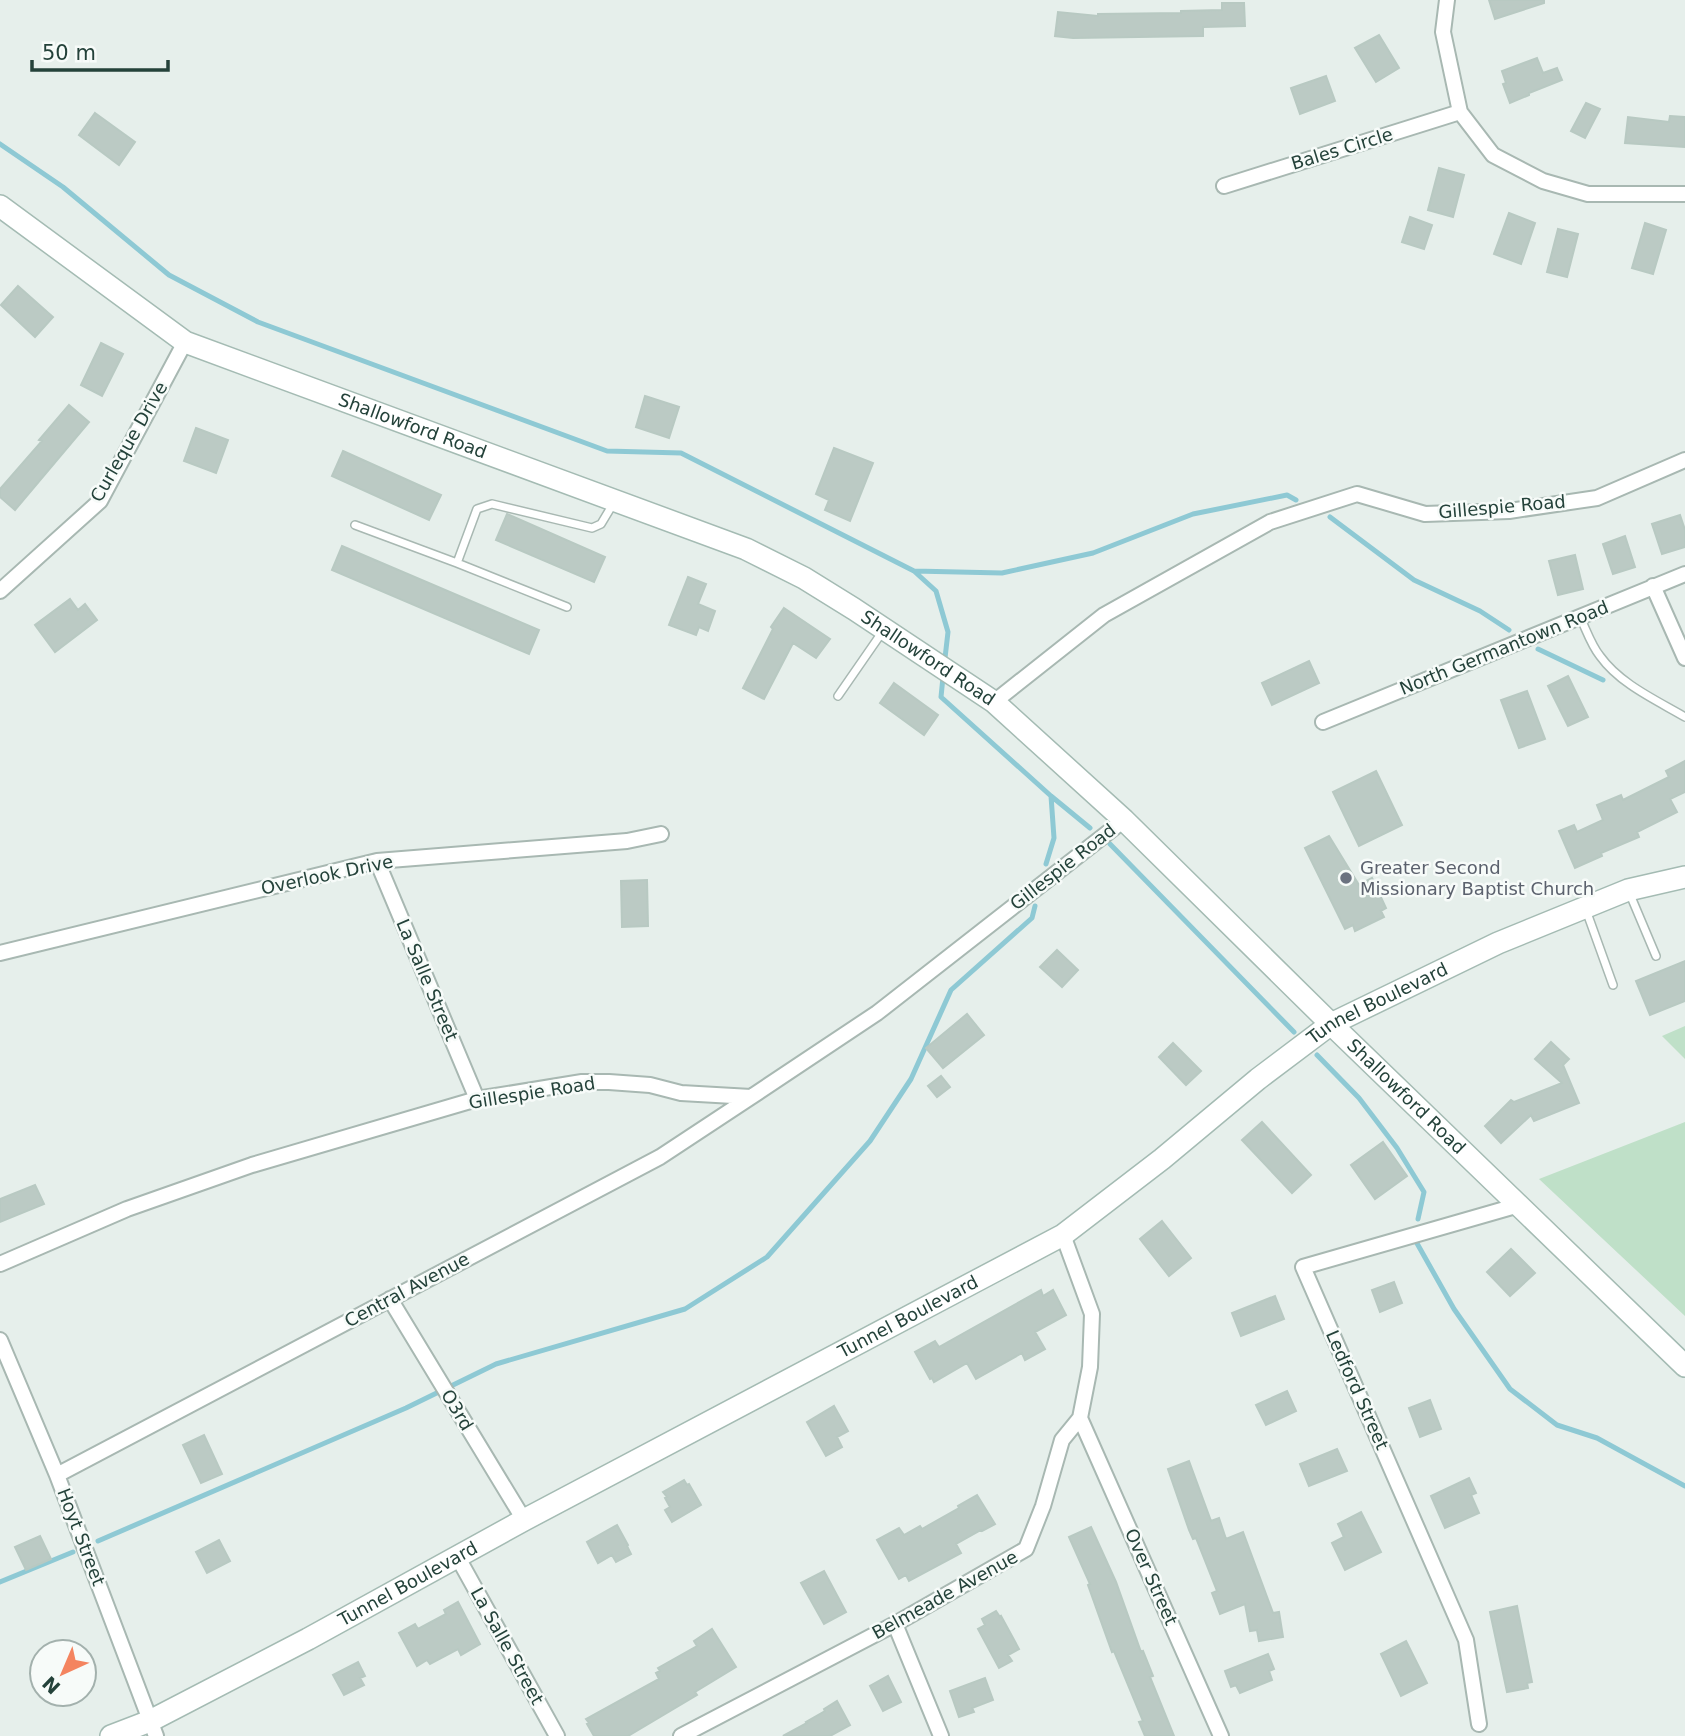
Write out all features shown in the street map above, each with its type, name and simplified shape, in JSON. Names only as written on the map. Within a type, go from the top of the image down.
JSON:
[{"type":"street","points":[[1447,0],[1443,32],[1460,113],[1493,155],[1543,181],[1588,194],[1685,194]]},
{"type":"street","name":"Bales Circle","points":[[1224,186],[1460,113]]},
{"type":"street","name":"Shallowford Road","points":[[0,206],[185,342],[746,549],[804,578],[994,702],[1125,820],[1331,1024],[1685,1366]]},
{"type":"street","name":"Curleque Drive","points":[[0,591],[100,501],[185,342]]},
{"type":"street","name":"Gillespie Road","points":[[994,702],[1104,615],[1270,522],[1357,494],[1425,514],[1509,511],[1597,498],[1685,460]]},
{"type":"street","name":"North Germantown Road","points":[[1322,722],[1685,574]]},
{"type":"street","points":[[1653,586],[1685,658]]},
{"type":"street","name":"Gillespie Road","points":[[0,1264],[127,1209],[241,1168],[477,1099],[582,1082],[650,1085],[681,1093],[751,1097],[877,1013],[1125,820]]},
{"type":"street","name":"Overlook Drive","points":[[0,953],[377,861],[627,841],[661,834]]},
{"type":"street","name":"La Salle Street","points":[[377,861],[477,1099]]},
{"type":"street","name":"Tunnel Boulevard","points":[[111,1736],[153,1729],[457,1556],[1063,1235],[1331,1024],[1498,943],[1628,890],[1685,877]]},
{"type":"street","name":"Central Avenue","points":[[57,1475],[660,1157],[751,1097]]},
{"type":"street","name":"Ledford Street","points":[[1479,1724],[1466,1640],[1303,1267],[1519,1205]]},
{"type":"street","name":"Belmeade Avenue","points":[[681,1736],[895,1624],[1026,1549],[1062,1440],[1080,1418],[1090,1367],[1092,1314],[1063,1235]]},
{"type":"street","name":"O3rd","points":[[390,1299],[524,1520]]},
{"type":"street","name":"Hoyt Street","points":[[0,1340],[57,1475],[153,1729]]},
{"type":"street","name":"Over Street","points":[[1080,1418],[1221,1736]]},
{"type":"street","name":"La Salle Street","points":[[457,1556],[557,1736]]},
{"type":"street","points":[[895,1624],[941,1736]]},
{"type":"lane","points":[[457,563],[477,509],[492,503],[592,528],[601,524],[615,500]]},
{"type":"lane","points":[[355,525],[567,607]]},
{"type":"lane","points":[[1580,616],[1599,655],[1613,671],[1685,717]]},
{"type":"lane","points":[[838,696],[884,629]]},
{"type":"lane","points":[[1628,890],[1656,956]]},
{"type":"lane","points":[[1585,907],[1614,985]]},
{"type":"green space","points":[[1685,1026],[1685,1059],[1662,1036]]},
{"type":"green space","points":[[1685,1122],[1685,1316],[1539,1179]]},
{"type":"building","points":[[1489,0],[1544,0],[1544,3],[1495,19]]},
{"type":"building","points":[[1222,3],[1244,3],[1245,26],[1203,27],[1203,36],[1055,36],[1058,12],[1098,16],[1181,13],[1222,10]]},
{"type":"building","points":[[1379,35],[1399,68],[1376,82],[1355,48]]},
{"type":"building","points":[[1537,58],[1543,73],[1557,68],[1562,80],[1510,103],[1503,84],[1506,83],[1502,71]]},
{"type":"building","points":[[1326,76],[1335,101],[1300,114],[1291,88]]},
{"type":"building","points":[[1586,103],[1600,109],[1585,138],[1571,131]]},
{"type":"building","points":[[95,113],[135,142],[119,165],[79,135]]},
{"type":"building","points":[[1670,116],[1685,117],[1685,147],[1625,143],[1628,117],[1669,122]]},
{"type":"building","points":[[1439,168],[1464,175],[1453,217],[1428,210]]},
{"type":"building","points":[[1509,213],[1535,223],[1521,264],[1494,254]]},
{"type":"building","points":[[1410,217],[1432,225],[1424,249],[1402,242]]},
{"type":"building","points":[[1645,223],[1666,230],[1653,274],[1632,268]]},
{"type":"building","points":[[1558,229],[1578,234],[1567,277],[1547,272]]},
{"type":"building","points":[[18,286],[53,317],[35,337],[1,305]]},
{"type":"building","points":[[101,343],[123,354],[102,396],[81,385]]},
{"type":"building","points":[[645,396],[679,407],[669,438],[636,427]]},
{"type":"building","points":[[69,405],[89,422],[15,510],[0,497],[0,489]]},
{"type":"building","points":[[196,428],[228,440],[216,473],[184,461]]},
{"type":"building","points":[[834,448],[873,463],[850,521],[825,510],[829,500],[816,494]]},
{"type":"building","points":[[343,451],[441,495],[429,520],[332,476]]},
{"type":"building","points":[[507,514],[605,557],[594,582],[496,540]]},
{"type":"building","points":[[1680,515],[1685,530],[1685,547],[1662,554],[1652,524]]},
{"type":"building","points":[[1625,536],[1635,567],[1613,574],[1603,544]]},
{"type":"building","points":[[342,546],[539,630],[529,654],[332,570]]},
{"type":"building","points":[[1575,555],[1583,589],[1558,595],[1549,561]]},
{"type":"building","points":[[688,577],[706,584],[698,604],[715,611],[708,631],[699,627],[696,635],[669,625]]},
{"type":"building","points":[[70,599],[78,610],[85,604],[97,620],[55,652],[35,625]]},
{"type":"building","points":[[784,608],[830,639],[816,658],[793,643],[764,699],[743,688],[773,629],[771,627]]},
{"type":"building","points":[[1309,661],[1319,683],[1272,705],[1262,683]]},
{"type":"building","points":[[1568,676],[1588,717],[1568,726],[1548,686]]},
{"type":"building","points":[[894,683],[938,715],[924,735],[880,703]]},
{"type":"building","points":[[1527,691],[1545,739],[1519,748],[1501,700]]},
{"type":"building","points":[[1685,761],[1685,792],[1670,799],[1677,812],[1637,832],[1639,837],[1601,853],[1602,856],[1575,868],[1559,831],[1574,825],[1577,832],[1603,820],[1597,805],[1621,795],[1623,800],[1669,777],[1666,771]]},
{"type":"building","points":[[1376,771],[1402,825],[1359,846],[1333,792]]},
{"type":"building","points":[[1329,836],[1359,885],[1372,878],[1386,908],[1381,911],[1384,917],[1355,931],[1353,925],[1345,929],[1305,848]]},
{"type":"building","points":[[647,880],[648,926],[622,927],[621,881]]},
{"type":"building","points":[[1057,950],[1078,970],[1062,987],[1040,967]]},
{"type":"building","points":[[1685,961],[1685,1001],[1650,1015],[1636,981]]},
{"type":"building","points":[[967,1014],[984,1035],[943,1068],[926,1048]]},
{"type":"building","points":[[1551,1042],[1569,1059],[1563,1065],[1579,1103],[1534,1121],[1531,1115],[1501,1143],[1485,1126],[1511,1100],[1514,1102],[1562,1083],[1535,1059]]},
{"type":"building","points":[[1173,1043],[1201,1071],[1186,1085],[1159,1057]]},
{"type":"building","points":[[941,1076],[950,1087],[937,1097],[928,1086]]},
{"type":"building","points":[[1262,1122],[1311,1175],[1292,1193],[1242,1140]]},
{"type":"building","points":[[1383,1142],[1407,1176],[1375,1199],[1351,1165]]},
{"type":"building","points":[[35,1185],[44,1204],[0,1222],[0,1199]]},
{"type":"building","points":[[1162,1221],[1191,1258],[1169,1276],[1140,1239]]},
{"type":"building","points":[[1511,1249],[1535,1273],[1510,1296],[1487,1272]]},
{"type":"building","points":[[1394,1282],[1402,1303],[1380,1312],[1372,1290]]},
{"type":"building","points":[[1041,1290],[1043,1296],[1053,1290],[1066,1315],[1035,1332],[1045,1349],[1025,1360],[1022,1353],[976,1379],[967,1363],[934,1382],[930,1379],[915,1352],[935,1341],[939,1347]]},
{"type":"building","points":[[1275,1296],[1284,1319],[1241,1336],[1232,1313]]},
{"type":"building","points":[[1287,1391],[1296,1411],[1266,1425],[1256,1405]]},
{"type":"building","points":[[1430,1400],[1441,1429],[1420,1437],[1409,1408]]},
{"type":"building","points":[[834,1406],[848,1431],[837,1437],[842,1447],[826,1456],[807,1422]]},
{"type":"building","points":[[204,1435],[222,1474],[201,1483],[183,1445]]},
{"type":"building","points":[[1337,1449],[1347,1471],[1309,1486],[1300,1464]]},
{"type":"building","points":[[1189,1461],[1211,1521],[1219,1518],[1226,1539],[1243,1532],[1273,1613],[1279,1612],[1283,1637],[1259,1641],[1257,1630],[1250,1631],[1245,1604],[1220,1614],[1212,1593],[1217,1591],[1196,1538],[1193,1539],[1189,1530],[1168,1469]]},
{"type":"building","points":[[1469,1478],[1476,1493],[1471,1495],[1479,1513],[1445,1528],[1431,1496]]},
{"type":"building","points":[[684,1480],[701,1505],[672,1522],[665,1510],[670,1507],[663,1492]]},
{"type":"building","points":[[977,1495],[995,1524],[956,1544],[961,1553],[909,1581],[906,1575],[899,1579],[877,1540],[899,1528],[904,1535],[920,1526],[922,1529]]},
{"type":"building","points":[[1361,1512],[1381,1552],[1345,1570],[1332,1543],[1344,1537],[1338,1524]]},
{"type":"building","points":[[617,1525],[631,1554],[616,1562],[612,1555],[598,1563],[587,1542]]},
{"type":"building","points":[[1091,1527],[1116,1582],[1174,1736],[1145,1736],[1139,1722],[1143,1721],[1114,1651],[1112,1652],[1088,1585],[1090,1584],[1069,1537]]},
{"type":"building","points":[[40,1536],[51,1559],[26,1570],[15,1547]]},
{"type":"building","points":[[219,1540],[230,1561],[207,1573],[196,1552]]},
{"type":"building","points":[[824,1571],[846,1612],[824,1624],[801,1583]]},
{"type":"building","points":[[458,1602],[480,1644],[461,1655],[458,1649],[430,1664],[427,1660],[417,1666],[399,1633],[415,1624],[418,1629],[446,1614],[444,1610]]},
{"type":"building","points":[[1517,1606],[1532,1682],[1527,1683],[1528,1688],[1507,1692],[1490,1612]]},
{"type":"building","points":[[996,1611],[1019,1649],[1008,1655],[1012,1661],[999,1668],[978,1629],[985,1625],[982,1619]]},
{"type":"building","points":[[712,1629],[736,1667],[695,1692],[697,1695],[628,1736],[594,1736],[586,1719],[659,1679],[656,1673],[660,1671],[658,1668],[697,1646],[694,1641]]},
{"type":"building","points":[[1406,1641],[1427,1683],[1401,1696],[1381,1654]]},
{"type":"building","points":[[1268,1654],[1274,1669],[1269,1671],[1272,1680],[1240,1693],[1236,1685],[1231,1687],[1225,1671]]},
{"type":"building","points":[[358,1662],[365,1676],[360,1678],[364,1685],[344,1695],[333,1675]]},
{"type":"building","points":[[888,1676],[901,1702],[883,1711],[870,1686]]},
{"type":"building","points":[[985,1678],[993,1700],[972,1708],[974,1712],[959,1717],[950,1691]]},
{"type":"building","points":[[837,1701],[850,1725],[830,1736],[783,1736],[807,1723]]},
{"type":"waterway","points":[[0,144],[63,187],[169,275],[258,322],[607,451],[681,453],[914,571],[936,591],[948,632],[945,658]]},
{"type":"waterway","points":[[914,571],[1002,573],[1093,553],[1193,514],[1287,495],[1296,500]]},
{"type":"waterway","points":[[1330,517],[1414,580],[1480,611],[1509,630]]},
{"type":"waterway","points":[[1538,649],[1603,680]]},
{"type":"waterway","points":[[943,677],[941,697],[1090,828]]},
{"type":"waterway","points":[[1046,864],[1054,838],[1051,796]]},
{"type":"waterway","points":[[1110,844],[1294,1032]]},
{"type":"waterway","points":[[98,1541],[406,1408],[496,1364],[685,1309],[767,1257],[870,1141],[911,1079],[951,990],[1032,918],[1035,906]]},
{"type":"waterway","points":[[1317,1055],[1359,1098],[1397,1148],[1424,1192],[1418,1219]]},
{"type":"waterway","points":[[1414,1238],[1454,1309],[1510,1389],[1557,1425],[1597,1438],[1685,1486]]},
{"type":"waterway","points":[[0,1582],[73,1552]]},
{"type":"place","name":"Greater Second Missionary Baptist Church","points":[[1346,878]]}]
